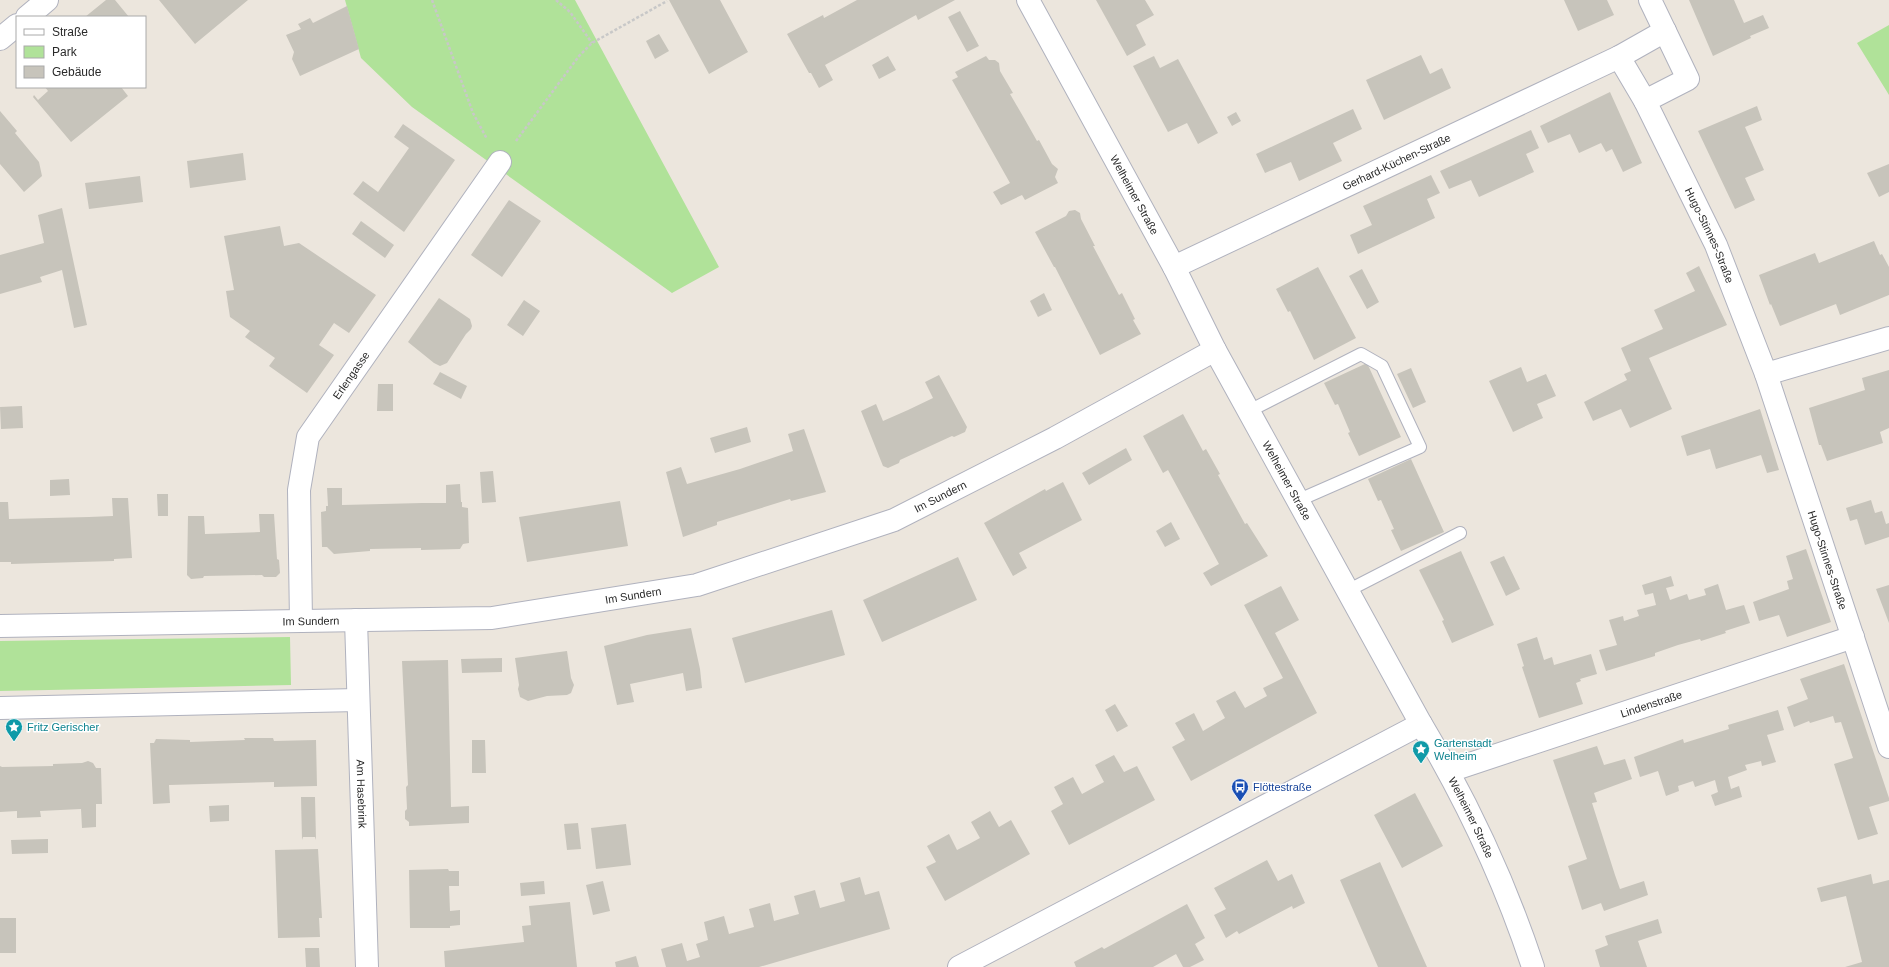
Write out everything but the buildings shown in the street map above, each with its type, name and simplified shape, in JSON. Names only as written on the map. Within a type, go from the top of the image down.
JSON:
[{"type":"street","points":[[28,16],[47,0]]},
{"type":"street","name":"Welheimer Straße","points":[[1028,0],[1174,267],[1215,350],[1349,590],[1421,724],[1449,771],[1490,853],[1533,967]]},
{"type":"street","points":[[1645,101],[1688,79],[1650,0]]},
{"type":"street","points":[[0,39],[16,26]]},
{"type":"street","points":[[1619,57],[1665,31]]},
{"type":"street","name":"Gerhard-Küchen-Straße","points":[[1174,267],[1619,57]]},
{"type":"street","name":"Hugo-Stinnes-Straße","points":[[1619,57],[1645,101],[1716,245],[1766,374],[1889,746]]},
{"type":"street","name":"Erlengasse","points":[[301,621],[299,490],[308,437],[500,162]]},
{"type":"street","points":[[1766,374],[1889,338]]},
{"type":"street","name":"Im Sundern","points":[[0,626],[492,618],[697,585],[894,520],[1055,438],[1215,350]]},
{"type":"street","name":"Am Hasebrink","points":[[356,620],[367,967]]},
{"type":"street","name":"Lindenstraße","points":[[1449,771],[1852,637]]},
{"type":"street","points":[[0,708],[358,700]]},
{"type":"street","points":[[959,967],[1421,724]]},
{"type":"lane","points":[[1249,411],[1361,354],[1382,366],[1420,447],[1299,500]]},
{"type":"lane","points":[[1349,590],[1460,533]]},
{"type":"path","points":[[432,0],[473,113],[500,162],[579,56],[592,43],[667,1]]},
{"type":"path","points":[[556,0],[570,12],[592,43]]},
{"type":"green space","points":[[345,0],[575,0],[719,267],[672,293],[412,107],[361,58]]},
{"type":"green space","points":[[1889,25],[1889,95],[1857,43]]},
{"type":"green space","points":[[290,637],[291,685],[0,691],[0,641]]},
{"type":"place","name":"Fritz Gerischer","points":[[14,742]]},
{"type":"place","name":"Gartenstadt Welheim","points":[[1421,764]]},
{"type":"place","name":"Flöttestraße","points":[[1240,802]]}]
